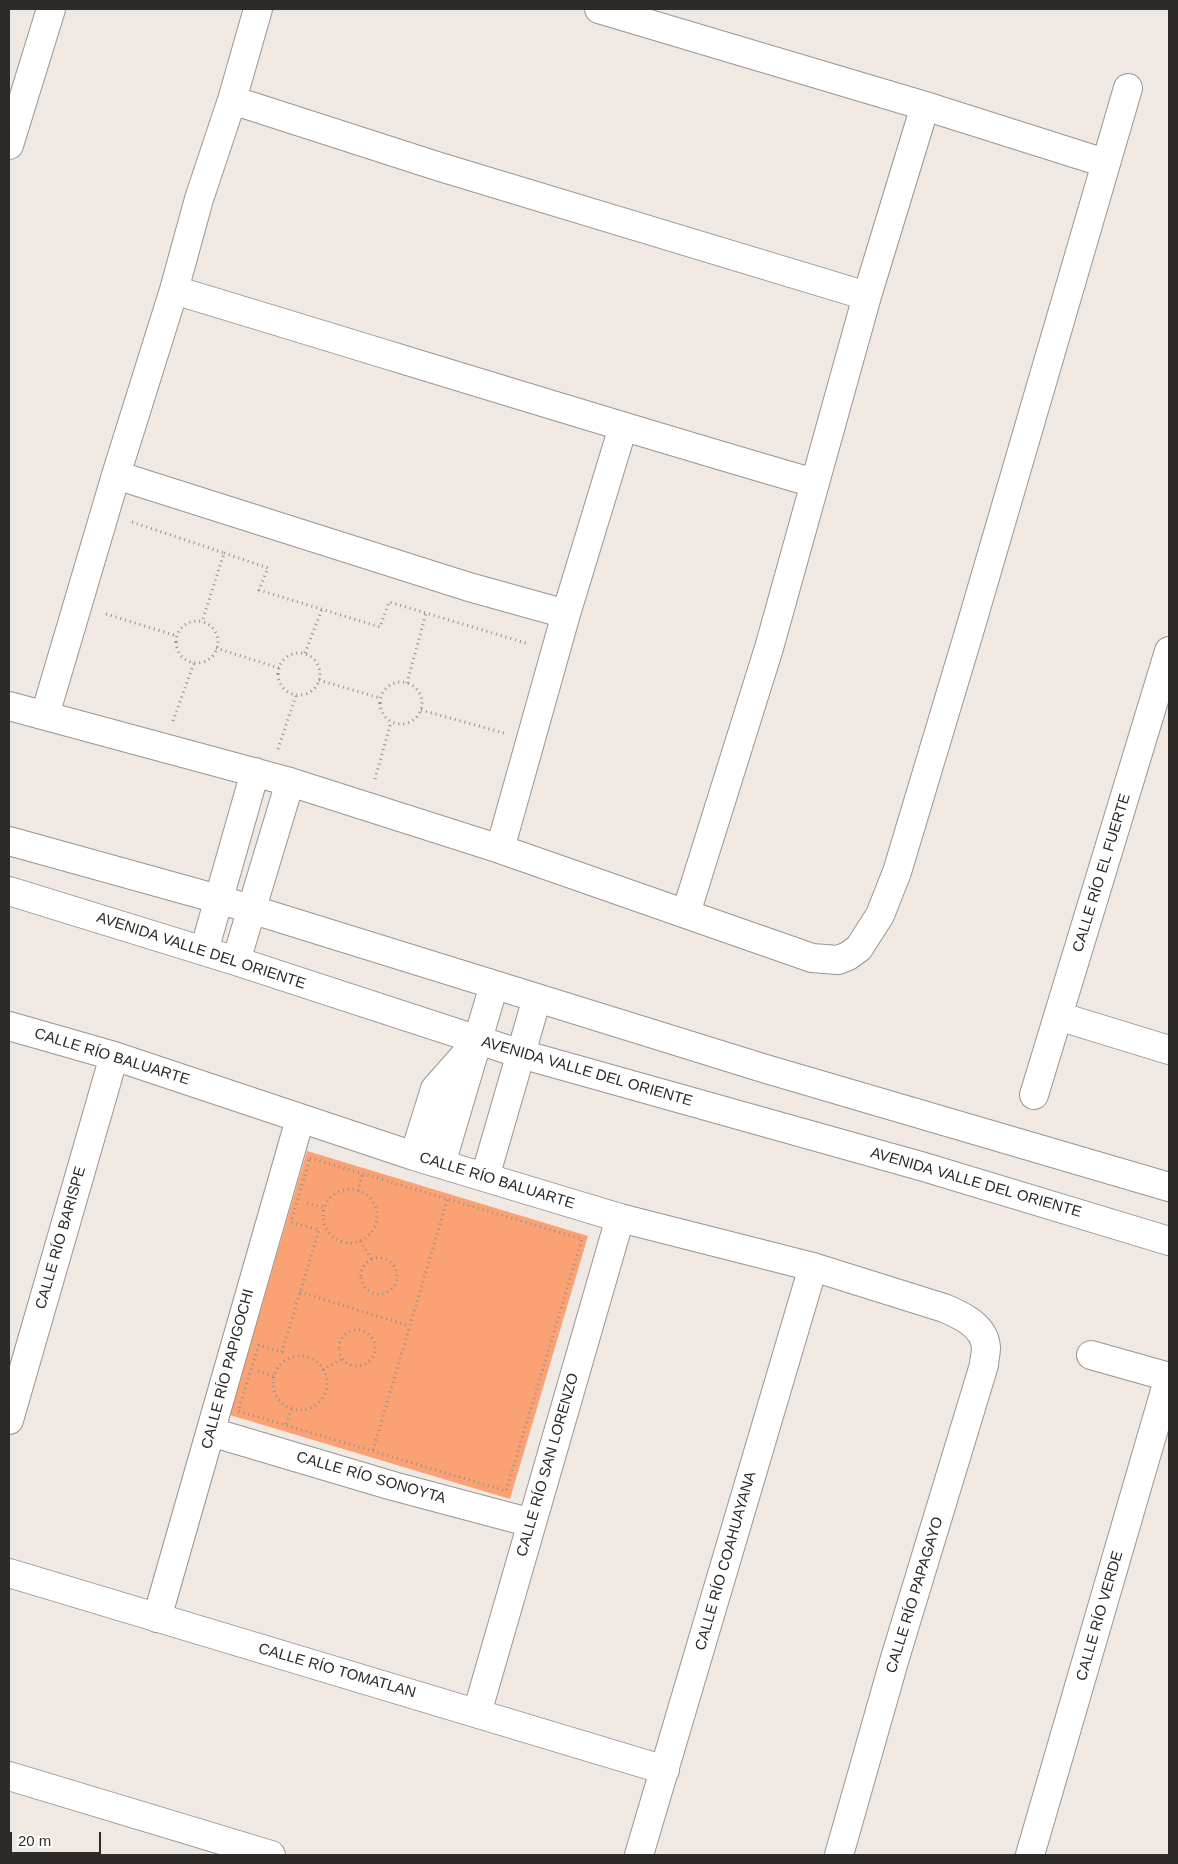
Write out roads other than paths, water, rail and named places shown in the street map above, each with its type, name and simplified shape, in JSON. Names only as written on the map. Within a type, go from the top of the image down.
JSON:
[{"type":"street","points":[[9,146],[51,9]]},
{"type":"street","points":[[45,715],[116,475],[174,290],[199,198],[232,100],[258,9]]},
{"type":"street","points":[[599,9],[925,106],[1105,164]]},
{"type":"street","points":[[9,706],[271,776],[368,806],[500,849],[812,958],[838,960],[848,956],[858,948],[880,915],[897,872],[1128,88]]},
{"type":"street","points":[[232,100],[440,167],[867,296]]},
{"type":"street","points":[[686,913],[769,648],[867,296],[925,106]]},
{"type":"street","points":[[174,290],[443,370],[623,427],[814,483]]},
{"type":"street","points":[[500,849],[566,614],[623,427]]},
{"type":"street","points":[[116,475],[469,588],[566,614]]},
{"type":"street","name":"CALLE RÍO EL FUERTE","points":[[1034,1095],[1169,650]]},
{"type":"street","points":[[204,951],[218,899],[271,776]]},
{"type":"street","points":[[236,962],[252,910],[271,776]]},
{"type":"street","points":[[9,841],[218,899],[766,1069],[1169,1187]]},
{"type":"street","name":"AVENIDA VALLE DEL ORIENTE","points":[[9,891],[204,951],[521,1054],[924,1168],[1169,1241]]},
{"type":"street","points":[[448,1166],[478,1040],[494,985]]},
{"type":"street","points":[[485,1178],[537,998]]},
{"type":"street","points":[[1058,1016],[1169,1050]]},
{"type":"street","name":"CALLE RÍO BALUARTE","points":[[9,1026],[114,1056],[300,1119],[485,1178],[620,1218],[813,1267],[944,1308],[959,1314],[972,1323],[982,1336]]},
{"type":"street","points":[[414,1156],[435,1089],[478,1040]]},
{"type":"street","name":"CALLE RÍO BARISPE","points":[[9,1420],[114,1056]]},
{"type":"street","name":"CALLE RÍO PAPIGOCHI","points":[[157,1618],[300,1119]]},
{"type":"street","name":"CALLE RÍO SAN LORENZO","points":[[477,1713],[620,1218]]},
{"type":"street","name":"CALLE RÍO COAHUAYANA","points":[[639,1855],[813,1267]]},
{"type":"street","name":"CALLE RÍO PAPAGAYO","points":[[839,1855],[898,1649],[984,1365],[986,1348],[982,1336]]},
{"type":"street","points":[[1091,1355],[1169,1377]]},
{"type":"street","name":"CALLE RÍO VERDE","points":[[1030,1855],[1169,1377]]},
{"type":"street","name":"CALLE RÍO SONOYTA","points":[[211,1432],[532,1523]]},
{"type":"street","name":"CALLE RÍO TOMATLAN","points":[[9,1573],[665,1770]]},
{"type":"street","points":[[9,1776],[272,1855]]}]
